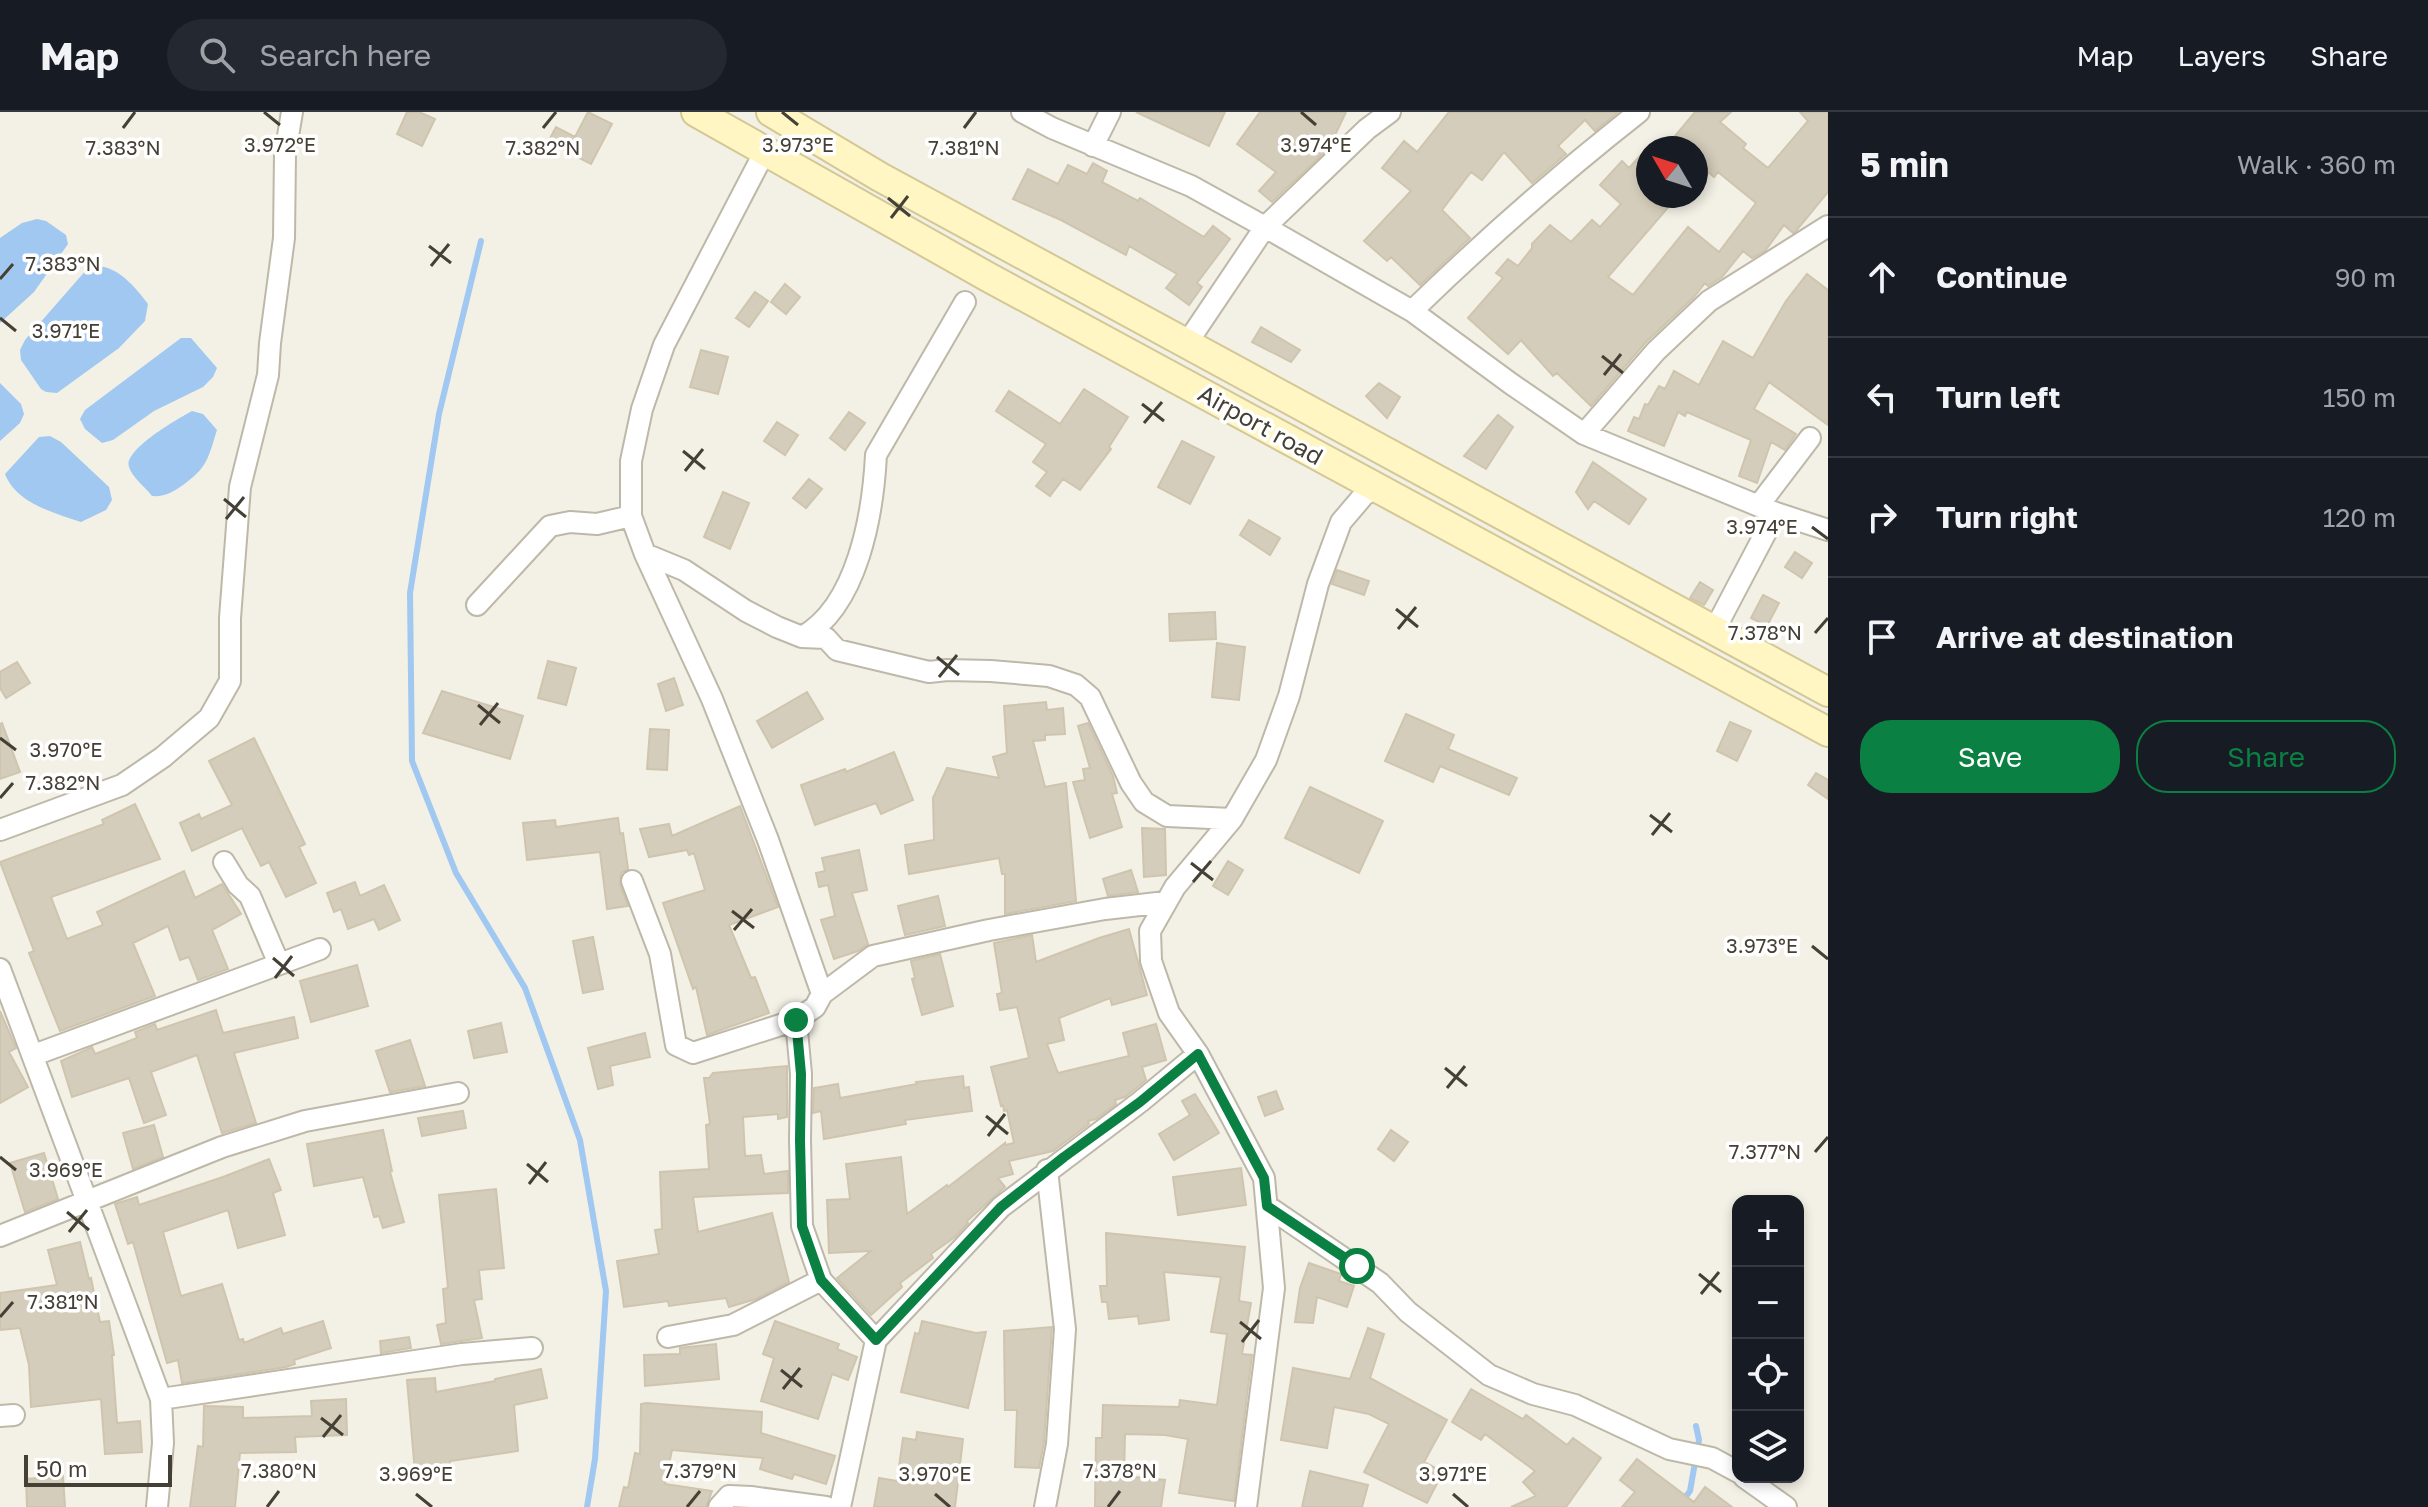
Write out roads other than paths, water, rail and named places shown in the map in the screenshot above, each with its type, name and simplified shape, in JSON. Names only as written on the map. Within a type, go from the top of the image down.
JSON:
[{"type":"main road","name":"Airport road","points":[[696,112],[921,239],[1828,732]]},
{"type":"main road","name":"Airport road","points":[[771,112],[880,177],[1828,692]]},
{"type":"main road","points":[[921,239],[938,207]]},
{"type":"street","points":[[0,830],[122,785],[163,757],[209,718],[230,681],[230,618],[240,487],[268,375],[284,238],[285,154],[292,112]]},
{"type":"street","points":[[1022,112],[1093,146],[1191,186],[1412,311],[1584,434],[1767,509],[1823,521]]},
{"type":"street","points":[[1093,146],[1110,112]]},
{"type":"street","points":[[1187,343],[1265,227],[1367,129],[1390,112]]},
{"type":"street","points":[[1412,311],[1566,169],[1639,112]]},
{"type":"street","points":[[765,151],[664,345],[642,409],[631,461],[631,516],[645,554],[712,699],[768,840],[822,994]]},
{"type":"street","points":[[1584,434],[1656,351],[1709,301],[1828,226]]},
{"type":"street","points":[[802,637],[816,630],[827,617],[855,572],[875,480],[876,455],[965,302]]},
{"type":"street","points":[[1715,629],[1767,509],[1810,438]]},
{"type":"street","points":[[1246,1507],[1274,1288],[1264,1178],[1198,1054],[1169,1013],[1151,961],[1150,931],[1175,887],[1232,819],[1266,760],[1289,696],[1318,584],[1341,522],[1364,495],[1377,487]]},
{"type":"street","points":[[477,605],[550,526],[570,522],[597,524],[631,516]]},
{"type":"street","points":[[645,554],[684,570],[746,611],[802,637],[826,638],[837,650],[929,672],[991,671],[1049,676],[1076,685],[1090,697],[1131,783],[1144,802],[1167,816],[1232,819]]},
{"type":"street","points":[[224,862],[238,885],[250,896],[279,964]]},
{"type":"street","points":[[632,881],[660,954],[676,1045],[693,1053],[796,1020],[815,1007],[822,994],[873,956],[1004,927],[1166,902]]},
{"type":"street","points":[[34,1055],[320,949]]},
{"type":"street","points":[[0,969],[161,1399],[163,1443],[157,1507]]},
{"type":"street","points":[[796,1020],[801,1074],[802,1226],[821,1280],[876,1340]]},
{"type":"street","points":[[840,1507],[876,1340],[1001,1207],[1198,1054]]},
{"type":"street","points":[[0,1236],[222,1147],[305,1121],[458,1093]]},
{"type":"street","points":[[1045,1507],[1057,1444],[1065,1329],[1047,1170]]},
{"type":"street","points":[[1267,1206],[1380,1283],[1408,1312],[1489,1375],[1533,1394],[1575,1405],[1669,1449],[1712,1458],[1732,1469]]},
{"type":"street","points":[[668,1337],[733,1325],[821,1280]]},
{"type":"street","points":[[161,1399],[462,1354],[532,1348]]},
{"type":"street","points":[[1752,1483],[1786,1507]]},
{"type":"street","points":[[719,1507],[729,1496],[826,1507]]},
{"type":"water","points":[[37,219],[46,221],[66,235],[68,244],[34,292],[0,323],[0,238],[22,223]]},
{"type":"water","points":[[98,266],[120,274],[138,291],[148,304],[145,321],[119,348],[57,393],[46,392],[21,360],[20,350],[25,340],[87,269]]},
{"type":"water","points":[[181,338],[191,338],[217,368],[203,387],[154,411],[113,440],[102,443],[85,429],[80,419],[85,410]]},
{"type":"water","points":[[0,383],[21,404],[24,414],[20,423],[0,441]]},
{"type":"water","points":[[192,411],[203,414],[217,430],[206,461],[198,473],[179,488],[165,495],[152,496],[133,474],[129,460],[153,435]]},
{"type":"water","points":[[50,436],[61,442],[109,487],[112,500],[106,510],[81,522],[37,506],[10,484],[5,474],[39,437]]},
{"type":"waterway","points":[[481,241],[439,414],[410,593],[412,761],[456,873],[525,988],[580,1140],[606,1291],[595,1459],[587,1507]]},
{"type":"waterway","points":[[1678,1507],[1690,1491],[1699,1440],[1696,1426]]}]
